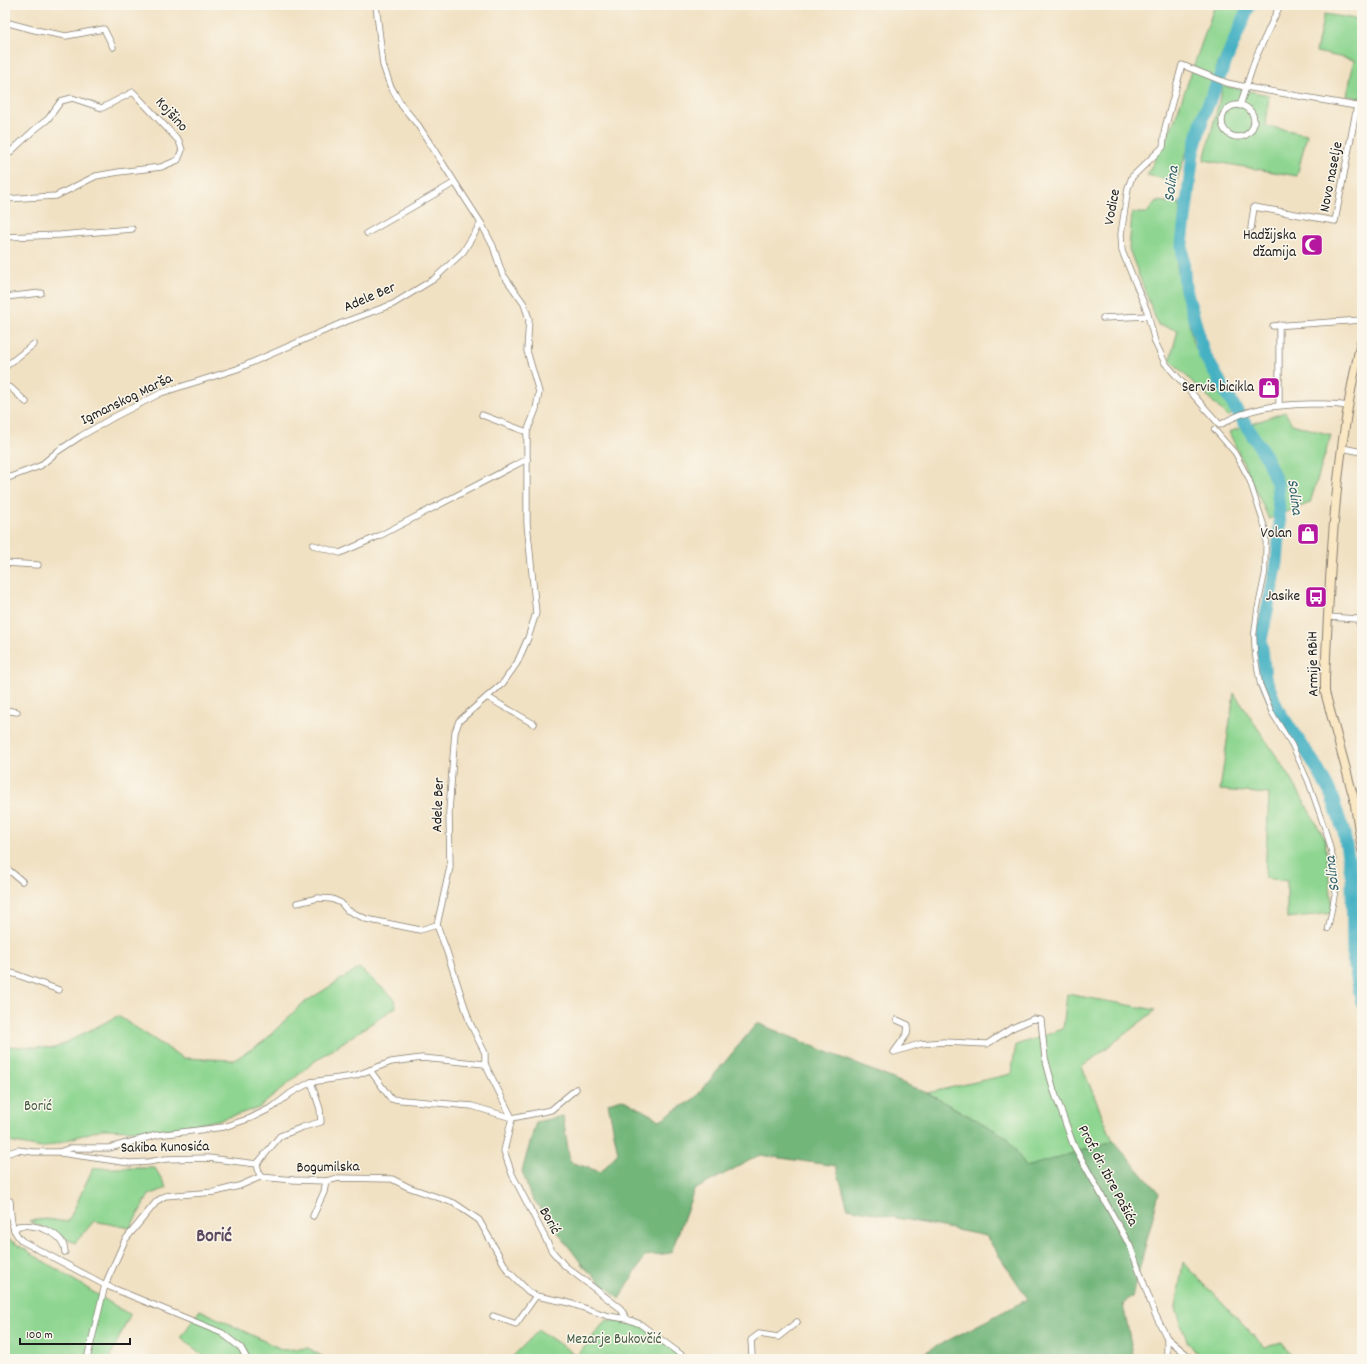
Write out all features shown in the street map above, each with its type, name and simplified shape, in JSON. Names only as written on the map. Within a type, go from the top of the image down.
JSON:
[{"type":"main road","name":"Armije RBiH","points":[[1362,338],[1359,367],[1348,406],[1334,515],[1328,618],[1326,692],[1354,800],[1362,850]]},
{"type":"street","name":"Adele Ber","points":[[376,5],[382,65],[390,85],[402,106],[418,125],[481,223],[493,246],[502,273],[524,304],[529,319],[527,351],[539,392],[536,409],[527,432],[527,523],[536,613],[528,638],[517,663],[503,683],[459,721],[455,732],[449,811],[450,867],[437,925]]},
{"type":"street","points":[[1240,106],[1256,56],[1280,5]]},
{"type":"street","points":[[5,22],[66,36],[104,28],[113,47]]},
{"type":"street","name":"Novo naselje","points":[[1182,65],[1227,83],[1359,106],[1335,221],[1254,207],[1251,228]]},
{"type":"street","name":"Vodice","points":[[1182,65],[1165,128],[1163,147],[1132,177],[1128,188],[1121,234],[1122,251],[1148,316],[1155,342],[1165,363],[1222,423],[1252,410],[1279,405]]},
{"type":"street","name":"Kojšino","points":[[5,157],[48,119],[61,101],[72,98],[102,108],[133,92],[179,141],[182,150],[178,160],[161,168],[96,176],[56,196],[5,199]]},
{"type":"street","points":[[1240,106],[1247,108],[1252,113],[1254,120],[1253,127],[1249,133],[1236,137],[1230,135],[1225,130],[1222,123],[1223,116],[1227,110],[1240,106]]},
{"type":"street","points":[[367,234],[454,183]]},
{"type":"street","name":"Adele Ber","points":[[267,356],[400,300],[434,279],[463,252],[481,223]]},
{"type":"street","points":[[5,237],[60,235],[132,229]]},
{"type":"street","points":[[5,297],[41,293]]},
{"type":"street","points":[[1103,318],[1148,316]]},
{"type":"street","points":[[1348,406],[1331,404],[1279,405],[1276,326],[1362,320]]},
{"type":"street","points":[[5,367],[34,344]]},
{"type":"street","name":"Igmanskog Marša","points":[[5,479],[40,466],[58,451],[88,432],[161,393],[237,369],[267,356]]},
{"type":"street","points":[[5,386],[11,388],[26,402]]},
{"type":"street","points":[[482,415],[527,432]]},
{"type":"street","points":[[1214,429],[1235,453],[1249,479],[1266,531],[1265,573],[1254,635],[1255,655],[1260,684],[1272,713],[1292,745],[1308,781],[1327,835],[1334,862],[1336,888],[1328,929]]},
{"type":"street","points":[[1342,448],[1362,452]]},
{"type":"street","points":[[314,545],[340,553],[379,536],[527,459]]},
{"type":"street","points":[[5,563],[38,566]]},
{"type":"street","name":"Armije RBiH","points":[[1328,618],[1357,619],[1360,626],[1362,641]]},
{"type":"street","points":[[487,697],[534,724]]},
{"type":"street","points":[[5,710],[17,712]]},
{"type":"street","points":[[5,867],[22,881]]},
{"type":"street","points":[[297,903],[318,898],[332,899],[341,903],[347,910],[366,919],[420,930],[437,925],[448,952],[470,1023],[485,1053],[485,1064],[512,1118]]},
{"type":"street","points":[[5,972],[15,974],[59,990]]},
{"type":"street","name":"Prof. dr. Ibre Pašića","points":[[897,1020],[908,1025],[907,1034],[894,1052],[920,1044],[944,1042],[987,1044],[1012,1028],[1033,1019],[1041,1020],[1045,1058],[1054,1091],[1073,1144],[1130,1246],[1155,1314],[1167,1338],[1192,1359]]},
{"type":"street","points":[[5,1154],[18,1150],[33,1152],[59,1152],[71,1148],[109,1148],[158,1135],[224,1127],[251,1118],[273,1107],[290,1093],[310,1082],[354,1076],[391,1062],[422,1058],[485,1064]]},
{"type":"street","points":[[370,1070],[391,1099],[472,1106],[512,1118],[551,1110],[576,1088]]},
{"type":"street","points":[[260,1177],[257,1164],[280,1136],[321,1122],[320,1109],[310,1082]]},
{"type":"street","name":"Borić","points":[[512,1118],[504,1151],[512,1174],[552,1251],[566,1266],[620,1308],[627,1319]]},
{"type":"street","name":"Sakiba Kunosića","points":[[59,1152],[130,1163],[148,1162],[166,1158],[208,1158],[257,1164]]},
{"type":"street","name":"Bogumilska","points":[[87,1359],[105,1284],[125,1240],[157,1201],[165,1196],[216,1192],[239,1186],[260,1177],[326,1181],[339,1178],[392,1180],[408,1188],[454,1203],[479,1220],[508,1271],[528,1291],[536,1296],[566,1302],[608,1316],[627,1319]]},
{"type":"street","points":[[313,1216],[324,1192],[326,1181]]},
{"type":"street","points":[[5,1200],[10,1201],[11,1223],[22,1241],[105,1284],[222,1333],[241,1348],[247,1359]]},
{"type":"street","points":[[14,1230],[18,1226],[36,1226],[59,1239],[65,1248],[65,1252]]},
{"type":"street","points":[[493,1316],[516,1324],[536,1296]]},
{"type":"street","points":[[627,1319],[640,1324],[687,1359]]},
{"type":"street","points":[[748,1359],[752,1355],[751,1340],[759,1334],[778,1337],[797,1322]]},
{"type":"street","name":"Prof. dr. Ibre Pašića","points":[[1167,1338],[1167,1359]]},
{"type":"green space","points":[[1215,5],[1245,5],[1218,64],[1176,182],[1147,175],[1174,122]]},
{"type":"green space","points":[[1324,14],[1362,20],[1362,98],[1347,96],[1354,60],[1316,52]]},
{"type":"green space","points":[[1223,86],[1269,95],[1266,126],[1307,134],[1297,176],[1204,160]]},
{"type":"green space","points":[[1156,201],[1180,203],[1177,267],[1193,343],[1232,414],[1228,417],[1170,360],[1178,330],[1158,325],[1129,249],[1132,213],[1147,213]]},
{"type":"green space","points":[[1285,412],[1292,424],[1331,435],[1310,503],[1269,519],[1229,432]]},
{"type":"green space","points":[[1234,693],[1289,775],[1325,839],[1333,913],[1287,918],[1287,881],[1265,878],[1269,794],[1220,790]]},
{"type":"green space","points":[[359,968],[395,999],[396,1007],[315,1061],[259,1108],[219,1120],[158,1131],[102,1129],[42,1148],[9,1142],[8,1152],[5,1152],[5,1046],[55,1048],[118,1016],[183,1058],[234,1060],[263,1042],[302,1004]]},
{"type":"green space","points":[[1067,994],[1156,1010],[1082,1067],[1113,1141],[1026,1168],[1007,1137],[927,1093],[1011,1074],[1016,1045],[1063,1029]]},
{"type":"green space","points":[[757,1023],[927,1093],[1007,1137],[1026,1167],[1113,1141],[1159,1193],[1132,1297],[1123,1304],[1134,1359],[912,1359],[1028,1299],[986,1236],[848,1208],[836,1166],[760,1155],[694,1190],[671,1253],[645,1256],[619,1299],[584,1267],[530,1195],[522,1171],[536,1122],[563,1116],[570,1162],[601,1172],[618,1153],[608,1103],[622,1099],[660,1120],[695,1098]]},
{"type":"green space","points":[[93,1168],[155,1168],[167,1188],[149,1195],[130,1228],[94,1221],[75,1243],[29,1221],[46,1219],[68,1222]]},
{"type":"green space","points":[[5,1237],[130,1315],[109,1359],[5,1359]]},
{"type":"green space","points":[[1183,1262],[1264,1347],[1283,1343],[1294,1359],[1201,1359],[1187,1341],[1176,1308]]},
{"type":"green space","points":[[200,1310],[283,1350],[308,1348],[327,1359],[207,1359],[181,1337]]},
{"type":"green space","name":"Mezarje Bukovčić","points":[[606,1320],[640,1324],[687,1359],[510,1359],[539,1330],[577,1356]]},
{"type":"waterway","name":"Solina","points":[[1249,5],[1203,117],[1193,153],[1182,244],[1185,286],[1204,354],[1235,408],[1265,455],[1277,483],[1280,525],[1277,563],[1261,640],[1265,677],[1278,710],[1314,763],[1331,794],[1344,833],[1352,879],[1353,957],[1362,1003]]},
{"type":"place","name":"Hadžijska džamija","points":[[1312,245]]},
{"type":"place","name":"Servis bicikla","points":[[1269,388]]},
{"type":"place","name":"Volan","points":[[1308,534]]},
{"type":"place","name":"Jasike","points":[[1316,597]]},
{"type":"district","name":"Borić","points":[[214,1237]]}]
